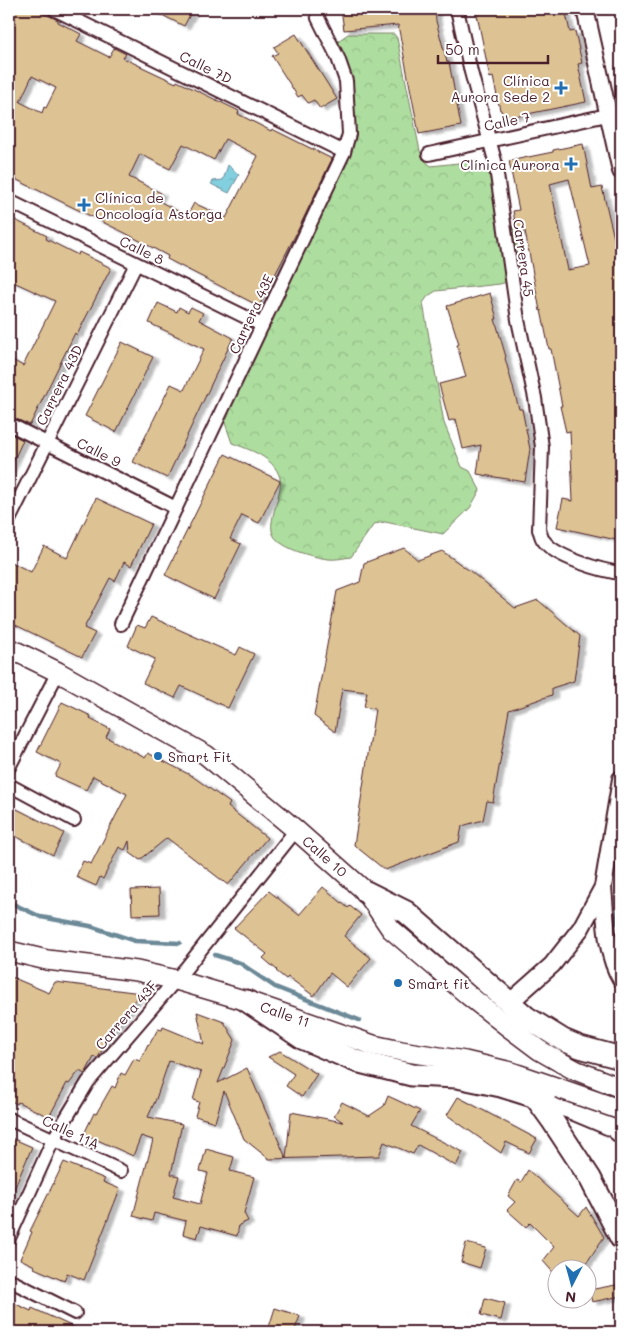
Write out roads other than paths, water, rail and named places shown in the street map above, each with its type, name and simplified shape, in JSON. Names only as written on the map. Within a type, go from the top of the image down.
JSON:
[{"type":"main road","name":"Calle 10","points":[[9,648],[58,672],[206,755],[296,830],[366,892],[391,929],[511,1029],[539,1050],[560,1062],[621,1088]]},
{"type":"main road","points":[[366,892],[406,912],[526,1018],[563,1040],[595,1052],[621,1058]]},
{"type":"main road","name":"Calle 11","points":[[9,951],[48,960],[137,971],[176,980],[247,1001],[373,1045],[465,1061],[511,1072],[621,1110]]},
{"type":"main road","points":[[247,1001],[302,1038],[356,1061],[412,1075],[457,1078],[501,1086],[571,1108],[614,1126],[621,1132]]},
{"type":"main road","points":[[571,1108],[584,1098],[593,1084],[597,1068],[595,1052]]},
{"type":"main road","points":[[534,1095],[590,1178],[621,1238]]},
{"type":"street","name":"Calle 7D","points":[[54,9],[344,152]]},
{"type":"street","name":"Carrera 43E","points":[[121,624],[344,152],[349,134],[346,82],[338,58],[318,18],[317,9]]},
{"type":"street","name":"Carrera 45","points":[[457,9],[471,72],[495,161],[518,320],[535,398],[542,447],[539,530],[543,541],[554,550],[600,570],[621,573]]},
{"type":"street","points":[[586,9],[615,114],[621,171]]},
{"type":"street","name":"Calle 7","points":[[429,154],[615,114]]},
{"type":"street","name":"Calle 8","points":[[9,201],[262,325]]},
{"type":"street","name":"Carrera 43D","points":[[9,520],[136,264]]},
{"type":"street","name":"Calle 9","points":[[9,424],[176,508]]},
{"type":"street","points":[[9,767],[58,672]]},
{"type":"street","points":[[621,779],[603,887],[611,954],[621,979]]},
{"type":"street","points":[[9,785],[74,820]]},
{"type":"street","name":"Carrera 43F","points":[[9,1238],[53,1140],[88,1082],[176,980],[296,830]]},
{"type":"street","points":[[508,1004],[552,965],[580,928],[603,887]]},
{"type":"street","name":"Calle 11A","points":[[9,1119],[121,1172]]},
{"type":"street","points":[[9,1280],[75,1313]]},
{"type":"water","points":[[228,165],[239,175],[229,193],[211,184],[213,181],[223,180]]},
{"type":"waterway","points":[[616,923],[621,897]]},
{"type":"waterway","points":[[9,902],[41,917],[90,926],[135,941],[180,943]]},
{"type":"waterway","points":[[215,955],[240,963],[275,987],[359,1020]]},
{"type":"place","name":"Clínica Aurora Sede 2","points":[[561,88]]},
{"type":"place","name":"Clínica Aurora","points":[[571,164]]},
{"type":"place","name":"Clínica de Oncología Astorga","points":[[84,205]]},
{"type":"place","name":"Smart Fit","points":[[158,756]]},
{"type":"place","name":"Smart fit","points":[[398,983]]}]
